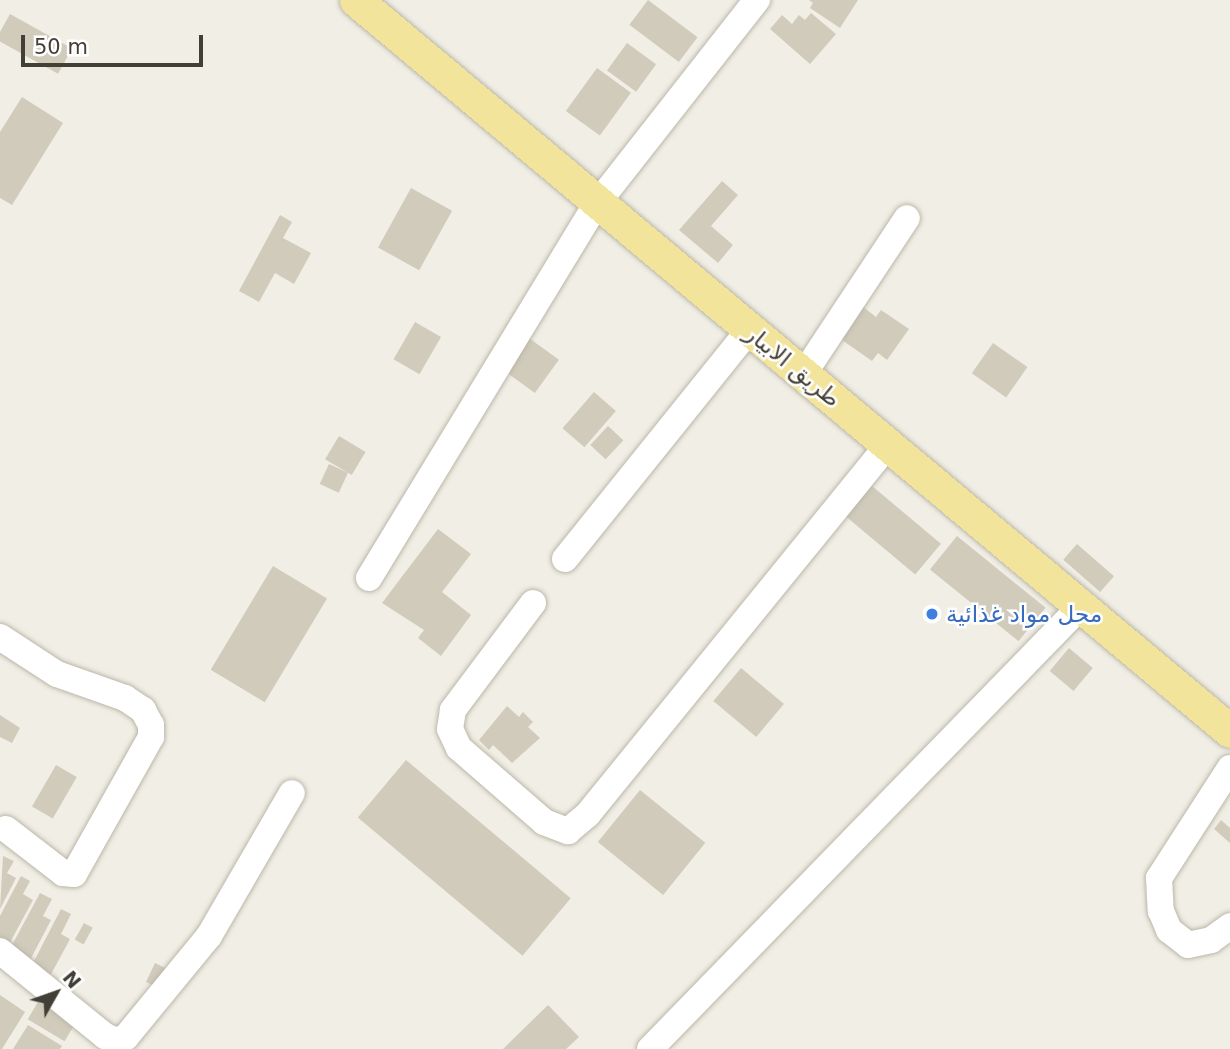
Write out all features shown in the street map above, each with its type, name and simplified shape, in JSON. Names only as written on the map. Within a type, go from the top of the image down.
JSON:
[{"type":"main road","name":"طريق الابيار","points":[[356,0],[596,205],[889,443],[1230,731]]},
{"type":"street","points":[[369,578],[596,205],[757,0]]},
{"type":"street","points":[[803,375],[907,218]]},
{"type":"street","points":[[565,559],[748,331]]},
{"type":"street","points":[[533,603],[453,710],[450,729],[459,748],[544,822],[568,831],[596,804],[889,443]]},
{"type":"street","points":[[650,1049],[1082,605]]},
{"type":"street","points":[[0,637],[57,674],[125,698],[143,710],[151,725],[150,737],[75,874],[63,873],[6,829]]},
{"type":"street","points":[[1230,768],[1159,878],[1161,911],[1169,930],[1188,945],[1211,940],[1230,926]]},
{"type":"street","points":[[0,951],[105,1036],[116,1041],[126,1037],[209,936],[292,793]]},
{"type":"building","points":[[648,0],[698,37],[679,62],[629,25]]},
{"type":"building","points":[[809,0],[858,0],[840,28],[810,8],[813,3]]},
{"type":"building","points":[[811,13],[836,34],[810,64],[770,29],[782,15],[792,24],[799,15],[805,20]]},
{"type":"building","points":[[10,14],[72,48],[58,74],[0,42],[0,32]]},
{"type":"building","points":[[627,43],[656,64],[636,92],[607,71]]},
{"type":"building","points":[[597,68],[631,93],[600,136],[566,111]]},
{"type":"building","points":[[22,97],[63,123],[12,205],[0,198],[0,132]]},
{"type":"building","points":[[722,181],[738,195],[711,226],[733,245],[718,263],[679,230]]},
{"type":"building","points":[[411,188],[452,211],[419,270],[378,247]]},
{"type":"building","points":[[280,215],[292,222],[283,238],[311,253],[294,284],[275,273],[259,302],[239,291]]},
{"type":"building","points":[[862,306],[876,317],[881,310],[909,329],[887,360],[878,353],[872,361],[839,338]]},
{"type":"building","points":[[415,322],[441,337],[419,374],[394,359]]},
{"type":"building","points":[[529,338],[559,360],[535,393],[505,371]]},
{"type":"building","points":[[993,343],[1027,367],[1006,397],[972,373]]},
{"type":"building","points":[[594,392],[616,411],[584,447],[563,428]]},
{"type":"building","points":[[608,426],[623,440],[606,459],[590,445]]},
{"type":"building","points":[[339,436],[366,452],[352,475],[325,459]]},
{"type":"building","points":[[329,464],[348,473],[339,493],[320,484]]},
{"type":"building","points":[[872,486],[941,544],[915,574],[846,517]]},
{"type":"building","points":[[438,529],[471,554],[442,592],[471,615],[441,656],[418,638],[424,630],[382,603]]},
{"type":"building","points":[[957,536],[1046,608],[1019,641],[930,569]]},
{"type":"building","points":[[1077,544],[1114,576],[1100,592],[1063,560]]},
{"type":"building","points":[[273,566],[327,598],[265,702],[211,670]]},
{"type":"building","points":[[1069,648],[1093,668],[1073,691],[1050,671]]},
{"type":"building","points":[[741,668],[784,704],[756,737],[713,701]]},
{"type":"building","points":[[507,706],[519,717],[523,712],[533,722],[528,727],[540,738],[512,763],[493,745],[489,750],[479,740]]},
{"type":"building","points":[[0,715],[20,728],[12,743],[0,737]]},
{"type":"building","points":[[406,760],[571,898],[522,956],[358,817]]},
{"type":"building","points":[[56,765],[77,777],[53,819],[32,807]]},
{"type":"building","points":[[640,790],[705,843],[663,895],[598,842]]},
{"type":"building","points":[[1221,820],[1230,828],[1230,843],[1214,829]]},
{"type":"building","points":[[3,856],[14,861],[7,873],[16,878],[0,909]]},
{"type":"building","points":[[21,876],[30,881],[23,894],[33,900],[8,946],[0,940],[0,916]]},
{"type":"building","points":[[40,893],[52,899],[43,916],[51,920],[28,964],[11,947]]},
{"type":"building","points":[[61,909],[71,914],[61,934],[70,939],[49,978],[32,965]]},
{"type":"building","points":[[84,923],[93,928],[84,944],[75,940]]},
{"type":"building","points":[[155,963],[165,968],[155,986],[146,982]]},
{"type":"building","points":[[0,995],[25,1012],[2,1049],[0,1049]]},
{"type":"building","points":[[38,1002],[75,1024],[65,1041],[28,1019]]},
{"type":"building","points":[[548,1005],[579,1037],[566,1049],[503,1049]]},
{"type":"building","points":[[28,1025],[62,1046],[60,1049],[13,1049]]},
{"type":"place","name":"محل مواد غذائية","points":[[932,614]]}]
